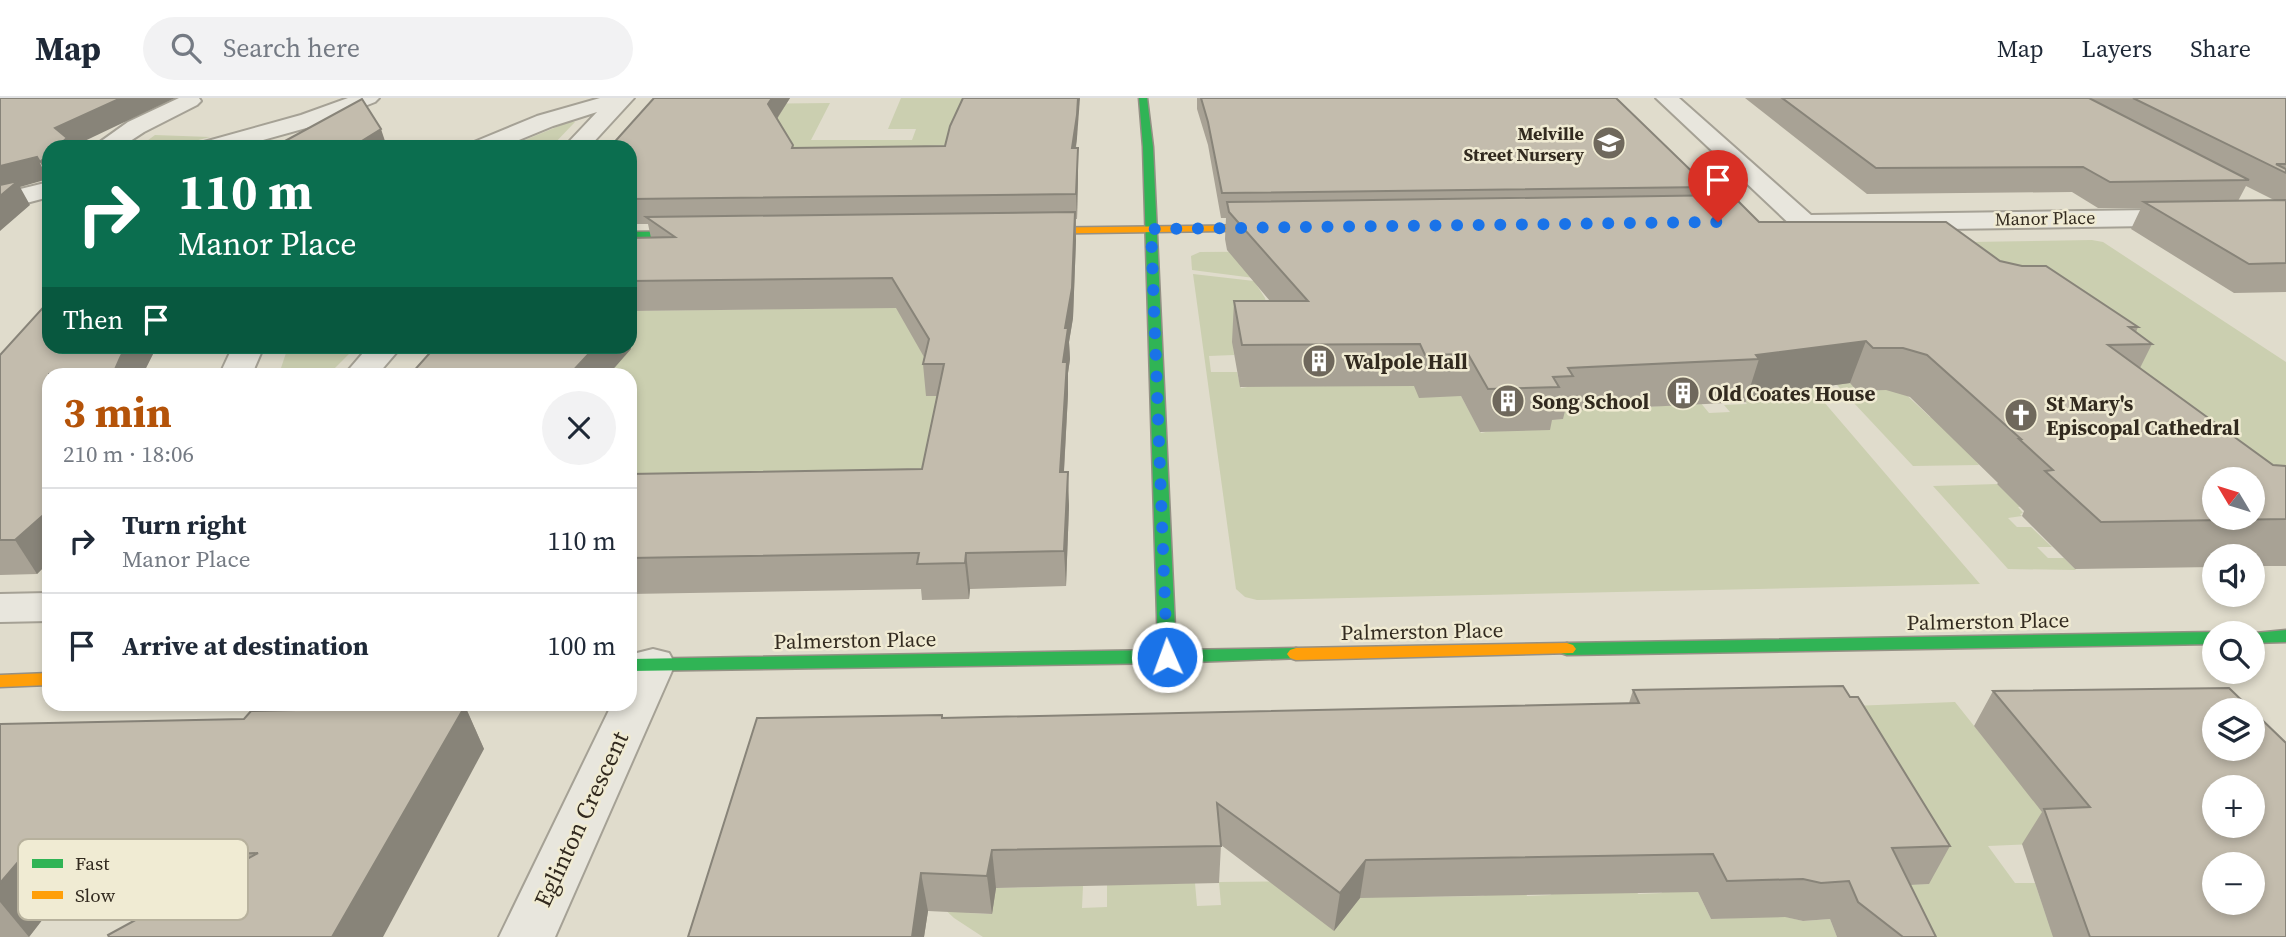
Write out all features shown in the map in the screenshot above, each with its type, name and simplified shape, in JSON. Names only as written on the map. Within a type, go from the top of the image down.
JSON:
[{"type":"street","points":[[237,140],[309,120],[368,98]]},
{"type":"street","points":[[499,140],[545,121],[623,98]]},
{"type":"street","points":[[583,140],[623,98]]},
{"type":"street","points":[[1143,98],[1148,147],[1167,657]]},
{"type":"street","name":"Manor Place","points":[[1667,98],[1804,223],[2281,216]]},
{"type":"street","points":[[116,140],[190,101]]},
{"type":"street","points":[[0,188],[42,177]]},
{"type":"street","points":[[0,202],[42,191]]},
{"type":"street","points":[[2239,195],[2281,216]]},
{"type":"street","points":[[1008,231],[1302,228]]},
{"type":"street","points":[[637,235],[714,234]]},
{"type":"street","points":[[367,368],[380,354]]},
{"type":"street","points":[[0,608],[42,607]]},
{"type":"street","name":"Palmerston Place","points":[[641,664],[2202,638]]},
{"type":"street","points":[[0,681],[42,679]]},
{"type":"street","name":"Eglinton Crescent","points":[[527,937],[621,711]]},
{"type":"green space","points":[[901,98],[1004,98],[991,170],[700,170],[748,104],[830,103],[811,140],[912,140],[916,129],[888,129]]},
{"type":"green space","points":[[571,121],[575,122],[558,140],[525,140]]},
{"type":"green space","points":[[155,135],[210,137],[198,140],[148,140]]},
{"type":"green space","points":[[2092,240],[2103,242],[2286,362],[2286,535],[2265,501],[2265,467],[2202,467],[2202,475],[1642,247]]},
{"type":"green space","points":[[1329,251],[1254,278],[1192,270],[1191,256],[1200,252]]},
{"type":"green space","points":[[1193,274],[1254,281],[1265,298],[1271,323],[1233,342],[1234,355],[1209,356],[1211,372],[1237,372],[1241,388],[1247,387],[1247,383],[1414,385],[1461,396],[1481,433],[1543,420],[1563,419],[1555,406],[1645,402],[1649,407],[1700,402],[1709,413],[1730,412],[1724,405],[1747,404],[1742,398],[1812,388],[1980,584],[1257,600],[1245,597],[1236,589]]},
{"type":"green space","points":[[939,307],[927,395],[947,396],[928,498],[637,508],[637,368],[578,368],[611,354],[637,354],[637,311]]},
{"type":"green space","points":[[1778,322],[1899,388],[1930,417],[1939,417],[1979,465],[1913,466]]},
{"type":"green space","points":[[285,354],[349,354],[335,368],[281,368]]},
{"type":"green space","points":[[1997,484],[2027,506],[2018,507],[2023,513],[2020,514],[2022,516],[2008,518],[2017,527],[2031,527],[2052,547],[2037,547],[2048,558],[2064,558],[2076,570],[2008,569],[1933,486]]},
{"type":"green space","points":[[1955,702],[2018,781],[2050,780],[2056,843],[1988,846],[2015,883],[2035,883],[2047,918],[2117,937],[1895,937],[1900,885],[1929,884],[1826,707]]},
{"type":"green space","points":[[1688,871],[1711,919],[1782,916],[1803,921],[1830,919],[1837,937],[983,937],[954,918],[935,900],[969,913],[991,914],[996,888],[1083,886],[1082,908],[1107,907],[1107,885],[1195,883],[1197,906],[1221,905],[1219,882],[1304,881],[1348,885],[1411,878],[1416,897],[1483,896],[1520,875],[1527,896],[1551,895],[1545,875],[1629,873],[1638,894],[1662,893],[1653,872]]},
{"type":"building","points":[[0,98],[121,98],[55,128],[67,138],[42,140],[40,162],[37,157],[0,166]]},
{"type":"building","points":[[654,98],[772,98],[768,104],[793,145],[792,148],[945,146],[950,126],[963,98],[1078,98],[1072,148],[1078,148],[1076,194],[637,199],[637,140],[616,140]]},
{"type":"building","points":[[1201,98],[1616,98],[1708,187],[1222,193]]},
{"type":"building","points":[[1782,98],[2089,98],[2249,180],[2110,182],[2083,167],[1876,168]]},
{"type":"building","points":[[2133,98],[2286,98],[2286,164],[2276,164],[2286,169],[2286,173]]},
{"type":"building","points":[[362,99],[381,129],[363,140],[287,140]]},
{"type":"building","points":[[18,181],[0,196],[0,185]]},
{"type":"building","points":[[1732,195],[1759,222],[1946,222],[2000,261],[2022,266],[2046,266],[2138,327],[2129,327],[2152,344],[2108,345],[2273,465],[2286,466],[2286,519],[2265,519],[2265,467],[2202,467],[2202,520],[2101,522],[2045,471],[2053,470],[2021,439],[1927,355],[1903,348],[1873,348],[1866,341],[1756,355],[1759,359],[1568,368],[1573,376],[1553,377],[1559,387],[1488,389],[1468,354],[1425,355],[1420,344],[1242,345],[1234,301],[1308,301],[1229,212],[1227,202]]},
{"type":"building","points":[[2286,200],[2286,263],[2249,264],[2144,202]]},
{"type":"building","points":[[1075,212],[1072,288],[1065,328],[1068,328],[1063,362],[1067,362],[1060,472],[1068,472],[1064,551],[966,553],[965,563],[917,564],[919,553],[637,558],[637,474],[922,469],[944,364],[923,364],[929,339],[892,278],[637,281],[637,238],[675,237],[646,217]]},
{"type":"building","points":[[42,309],[42,354],[122,354],[116,368],[42,368],[42,516],[15,540],[0,540],[0,355]]},
{"type":"building","points":[[429,354],[589,354],[576,368],[416,368]]},
{"type":"building","points":[[1843,686],[1850,697],[1858,697],[1950,846],[1892,848],[1936,937],[1903,937],[1858,902],[1849,881],[1727,881],[1713,854],[1366,860],[1340,893],[1217,803],[1221,846],[992,850],[987,876],[921,873],[912,937],[688,937],[757,718],[942,715],[942,718],[1639,703],[1633,690]]},
{"type":"building","points":[[2229,688],[2239,698],[2202,698],[2202,761],[2265,761],[2265,723],[2286,743],[2286,937],[2090,937],[2044,809],[2090,807],[1993,691]]},
{"type":"building","points":[[251,711],[462,711],[332,937],[109,937],[108,935],[135,920],[248,920],[248,858],[258,853],[248,853],[248,839],[18,839],[18,862],[0,883],[0,724],[244,719]]},
{"type":"traffic: fast","points":[[1143,98],[1148,147],[1167,657]]},
{"type":"traffic: fast","points":[[637,235],[701,234]]},
{"type":"traffic: fast","points":[[2265,637],[2286,636]]},
{"type":"traffic: fast","points":[[1567,649],[2202,638]]},
{"type":"traffic: fast","points":[[637,665],[1296,654]]},
{"type":"traffic: slow","points":[[1024,231],[1279,228]]},
{"type":"traffic: slow","points":[[1296,654],[1567,649]]},
{"type":"traffic: slow","points":[[0,681],[42,679]]},
{"type":"place","name":"Melville Street Nursery","points":[[1609,143]]},
{"type":"place","name":"Walpole Hall","points":[[1319,361]]},
{"type":"place","name":"Old Coates House","points":[[1683,393]]},
{"type":"place","name":"Song School","points":[[1508,401]]},
{"type":"place","name":"St Mary's Episcopal Cathedral","points":[[2021,415]]},
{"type":"route","points":[[1167,657],[1151,229],[1718,222]]}]
